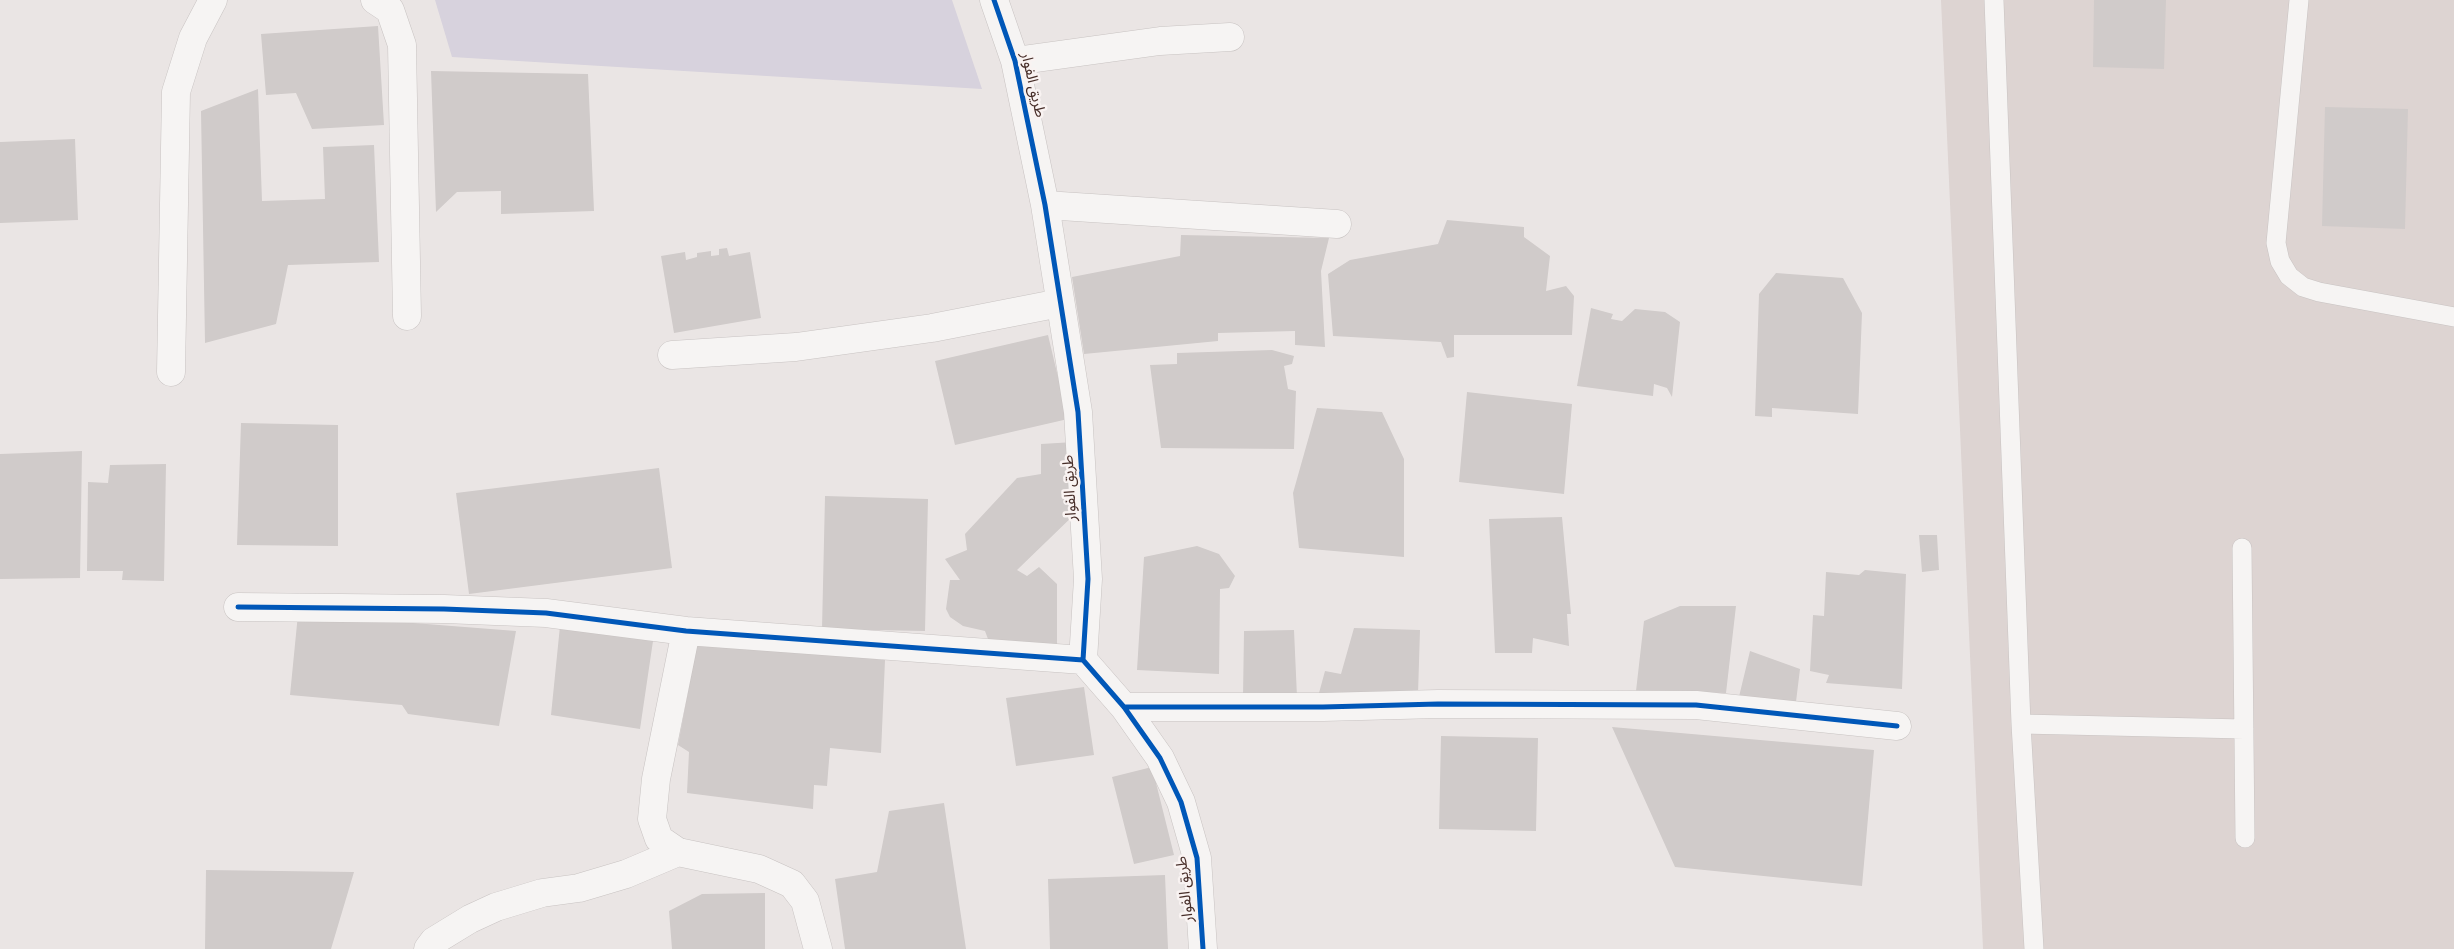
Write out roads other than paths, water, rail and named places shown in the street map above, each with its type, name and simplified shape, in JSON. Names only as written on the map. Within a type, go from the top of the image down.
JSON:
[{"type":"street","points":[[171,372],[176,92],[193,38],[212,0]]},
{"type":"street","points":[[375,0],[390,10],[402,45],[407,316]]},
{"type":"street","name":"طريق الفوار","points":[[994,0],[1015,61],[1045,205],[1078,412],[1088,579],[1083,660],[1124,707],[1160,758],[1181,802],[1197,858],[1204,949]]},
{"type":"street","points":[[1015,61],[1160,41],[1230,37]]},
{"type":"street","points":[[1045,205],[1337,224]]},
{"type":"street","points":[[672,355],[796,347],[932,328],[1060,303]]},
{"type":"street","points":[[238,607],[444,609],[546,613],[686,631],[1083,660]]},
{"type":"street","points":[[686,631],[656,779],[652,819],[659,839],[678,852],[759,869],[792,884],[805,901],[818,949]]},
{"type":"street","points":[[1124,707],[1323,707],[1438,704],[1696,705],[1897,726]]},
{"type":"street","points":[[428,949],[434,941],[470,919],[496,907],[542,893],[579,888],[626,874],[678,852]]},
{"type":"lane","points":[[1994,0],[2021,724],[2034,949]]},
{"type":"lane","points":[[2299,0],[2276,244],[2280,261],[2289,276],[2303,286],[2320,292],[2454,316]]},
{"type":"lane","points":[[2242,548],[2245,838]]},
{"type":"lane","points":[[2021,724],[2244,729]]}]
